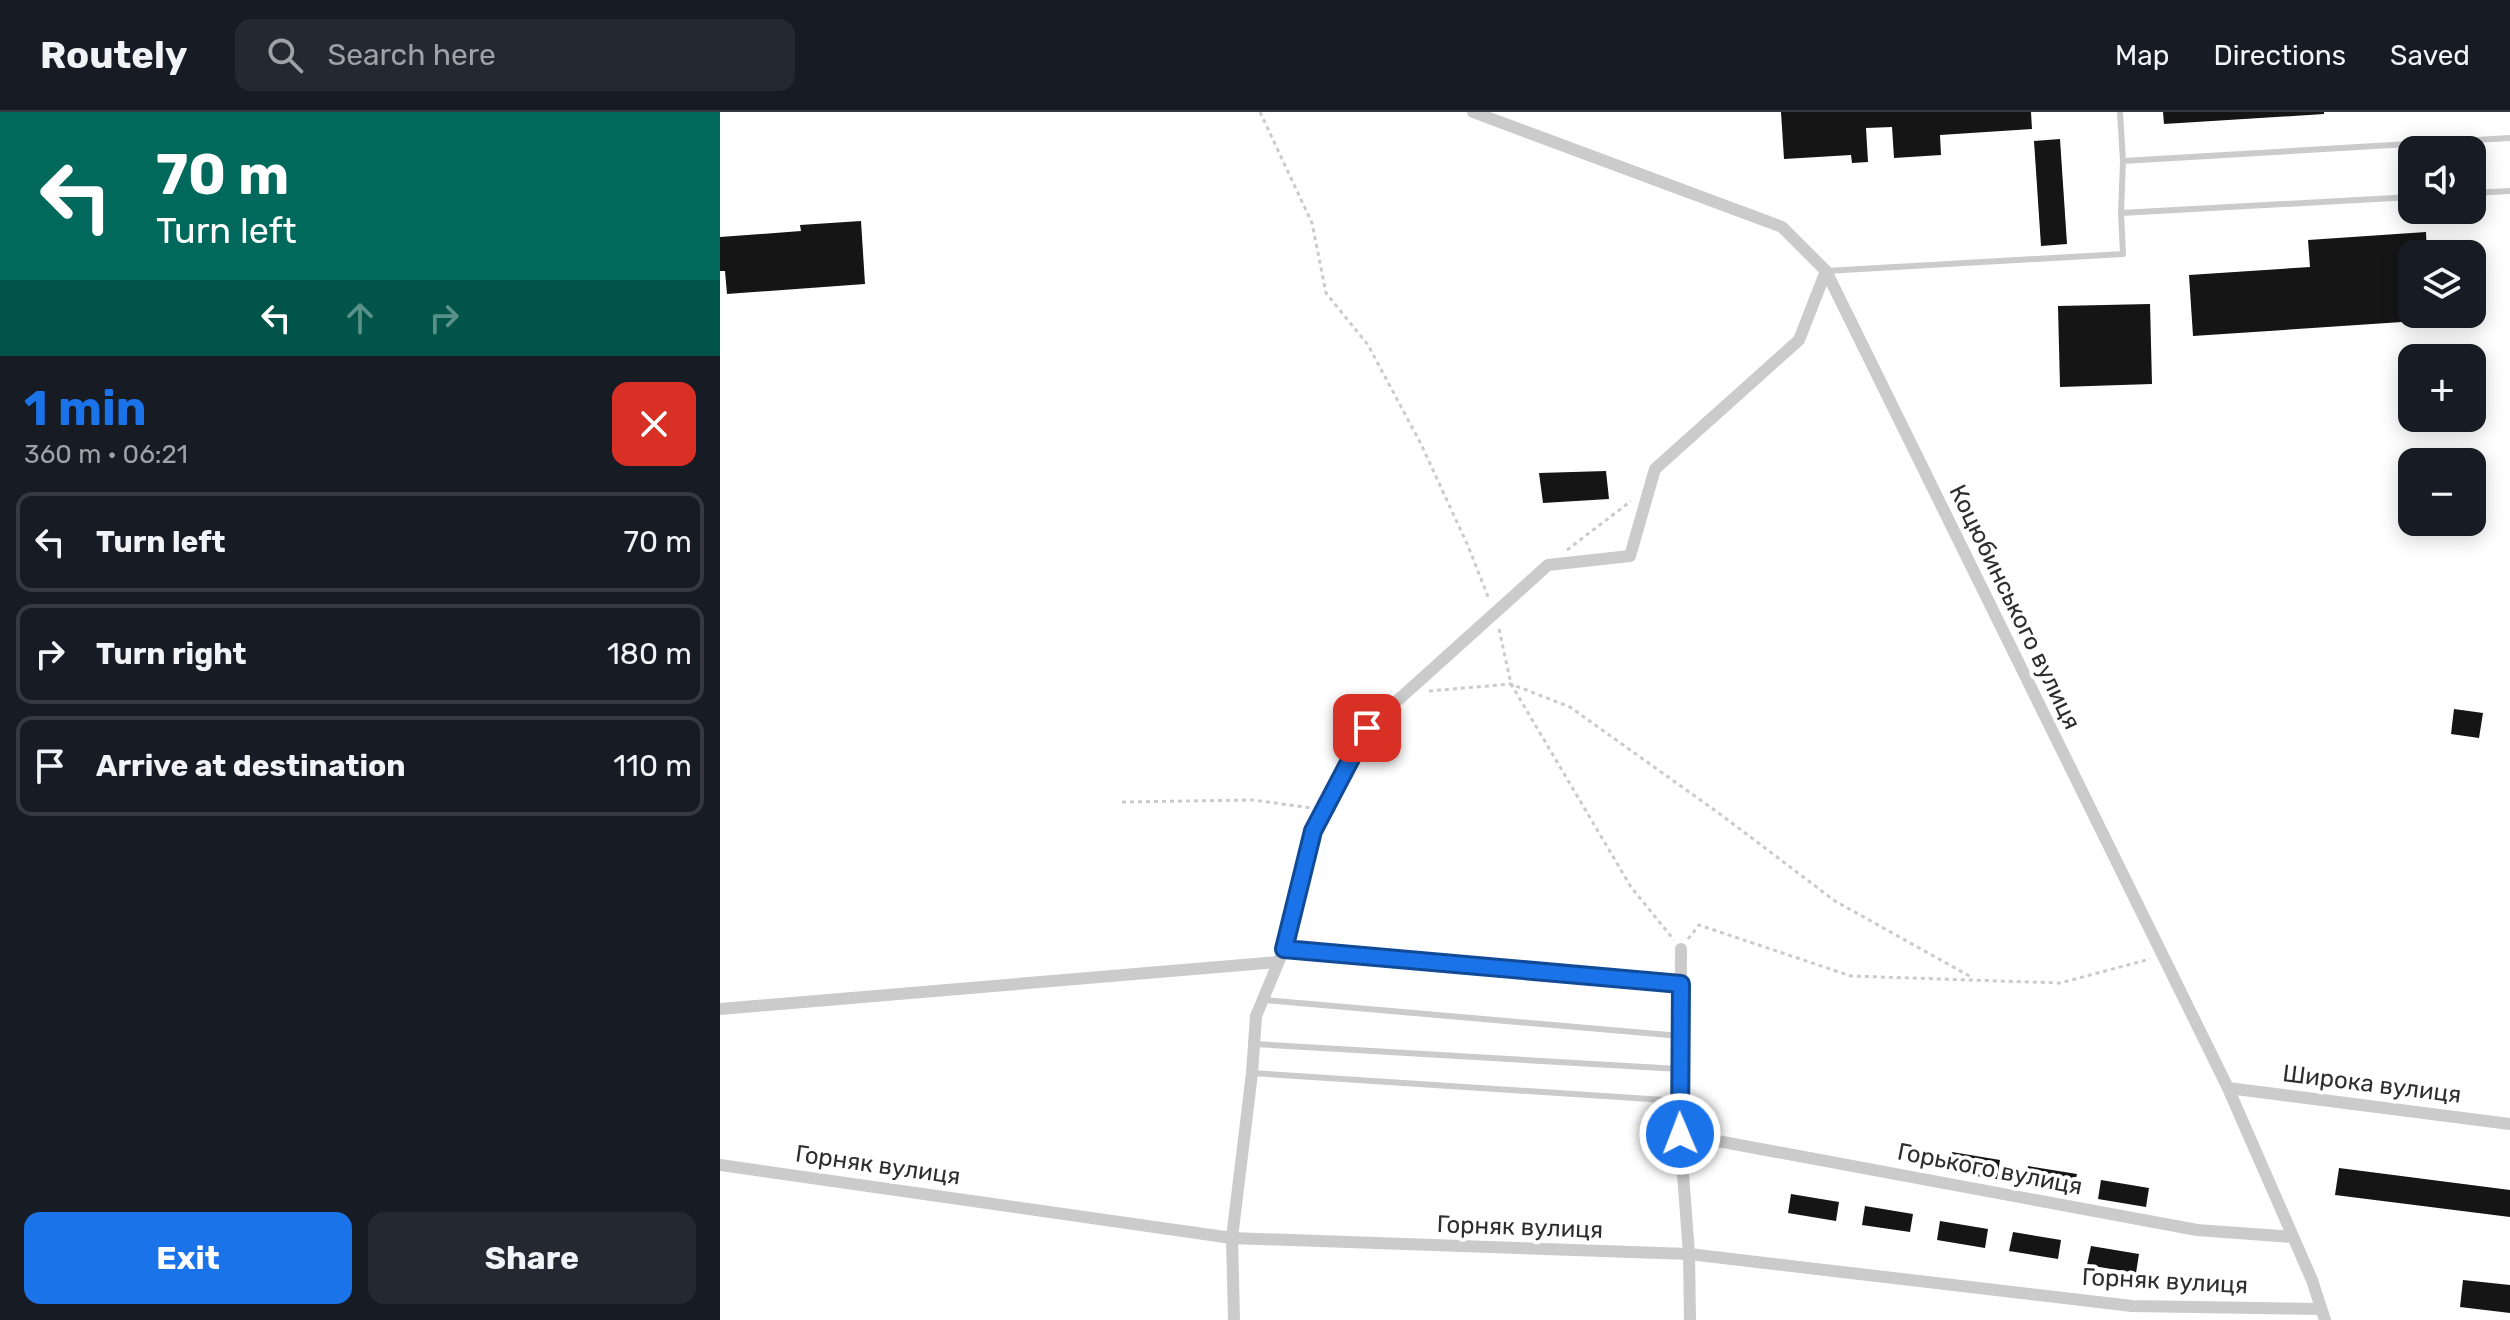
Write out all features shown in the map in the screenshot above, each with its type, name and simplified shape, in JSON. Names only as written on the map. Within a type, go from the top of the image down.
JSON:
[{"type":"street","name":"Коцюбинського вулиця","points":[[1473,112],[1782,227],[1826,271],[2228,1088],[2312,1280],[2323,1314]]},
{"type":"street","points":[[1234,1320],[1232,1238],[1256,1016],[1284,949],[1313,831],[1367,728],[1548,565],[1630,556],[1655,469],[1799,340],[1826,271]]},
{"type":"street","points":[[1681,949],[1680,1134],[1689,1254],[1690,1320]]},
{"type":"street","points":[[720,1009],[1278,962]]},
{"type":"street","name":"Широка вулиця","points":[[2228,1088],[2510,1124]]},
{"type":"street","name":"Горького вулиця","points":[[1680,1134],[2197,1230],[2293,1237]]},
{"type":"street","name":"Горняк вулиця","points":[[720,1165],[1232,1238],[1689,1254],[2132,1306],[2323,1314]]},
{"type":"lane","points":[[1826,271],[2123,254],[2120,112]]},
{"type":"lane","points":[[2123,161],[2510,138]]},
{"type":"lane","points":[[2486,192],[2510,191]]},
{"type":"lane","points":[[2121,213],[2398,198]]},
{"type":"lane","points":[[1284,949],[1681,984]]},
{"type":"lane","points":[[1263,1000],[1681,1036]]},
{"type":"lane","points":[[1254,1044],[1679,1069]]},
{"type":"lane","points":[[1252,1073],[1680,1101]]},
{"type":"path","points":[[1260,112],[1312,223],[1326,293],[1368,345],[1421,444],[1468,546],[1495,612],[1511,684],[1631,887],[1681,949],[1699,925],[1851,976],[2060,983],[2162,955]]},
{"type":"path","points":[[1548,565],[1650,487]]},
{"type":"path","points":[[1405,693],[1511,684],[1570,707],[1835,901],[1977,980]]},
{"type":"path","points":[[1122,802],[1253,800],[1324,810]]},
{"type":"building","points":[[1781,112],[2031,112],[2032,129],[1940,135],[1941,155],[1894,158],[1892,127],[1866,128],[1868,162],[1852,163],[1851,155],[1784,159]]},
{"type":"building","points":[[2163,112],[2324,112],[2324,114],[2164,124]]},
{"type":"building","points":[[2060,139],[2067,244],[2041,246],[2034,141]]},
{"type":"building","points":[[861,221],[865,284],[727,294],[725,271],[720,271],[720,237],[801,231],[800,225]]},
{"type":"building","points":[[2426,232],[2426,240],[2398,240],[2398,322],[2193,336],[2189,275],[2310,267],[2308,240]]},
{"type":"building","points":[[2150,304],[2152,384],[2060,387],[2058,306]]},
{"type":"building","points":[[1606,471],[1609,499],[1543,503],[1539,473]]},
{"type":"building","points":[[2454,709],[2483,713],[2479,738],[2451,734]]},
{"type":"building","points":[[1952,1152],[2000,1160],[1997,1179],[1949,1172]]},
{"type":"building","points":[[2028,1166],[2077,1174],[2073,1192],[2025,1185]]},
{"type":"building","points":[[2339,1168],[2510,1190],[2510,1217],[2335,1195]]},
{"type":"building","points":[[2101,1180],[2149,1188],[2146,1207],[2098,1199]]},
{"type":"building","points":[[1791,1194],[1839,1202],[1836,1221],[1788,1213]]},
{"type":"building","points":[[1865,1206],[1913,1214],[1910,1232],[1862,1225]]},
{"type":"building","points":[[1940,1221],[1988,1229],[1985,1248],[1937,1240]]},
{"type":"building","points":[[2013,1232],[2061,1240],[2058,1259],[2009,1251]]},
{"type":"building","points":[[2091,1246],[2139,1254],[2136,1273],[2087,1265]]},
{"type":"building","points":[[2463,1280],[2510,1285],[2510,1313],[2460,1307]]},
{"type":"route","points":[[1367,728],[1313,831],[1284,949],[1681,984],[1680,1134]]}]
